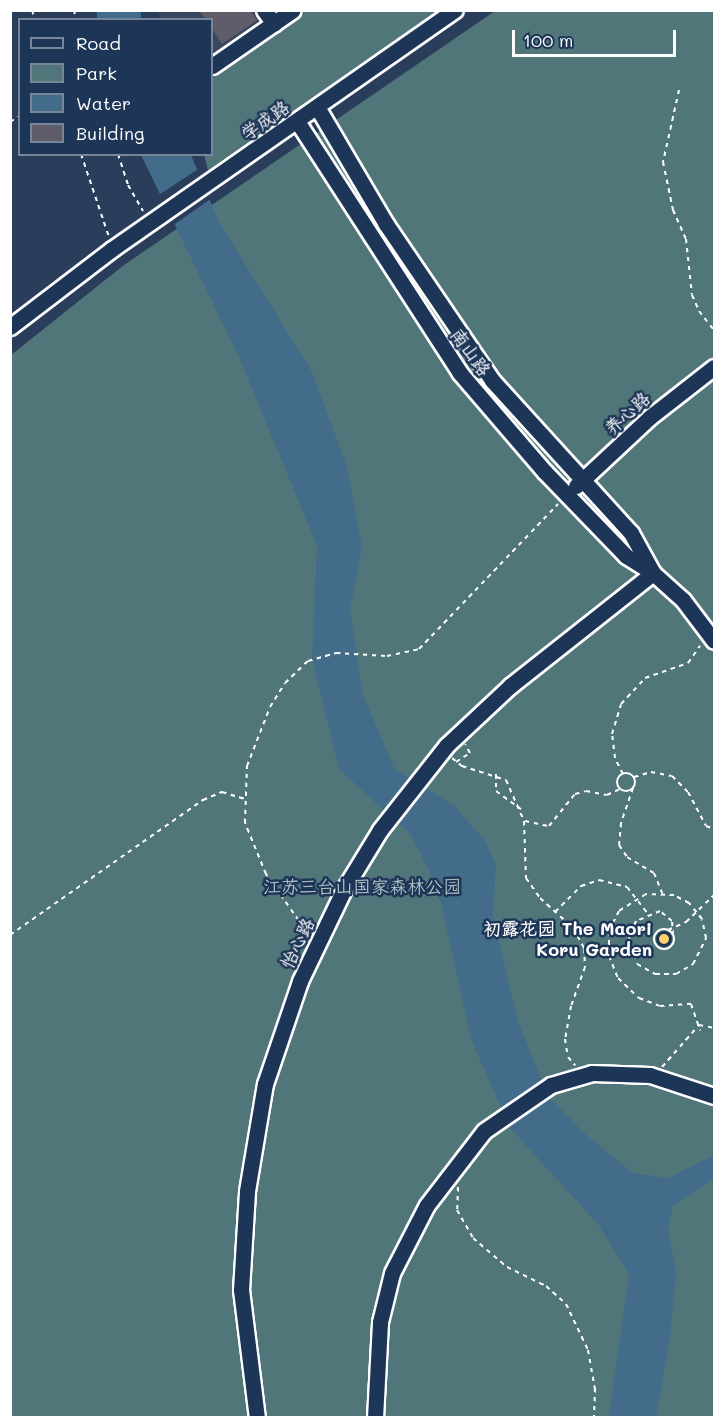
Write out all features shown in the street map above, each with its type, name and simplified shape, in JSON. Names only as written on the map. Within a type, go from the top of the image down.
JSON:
[{"type":"street","points":[[264,10],[274,24]]},
{"type":"street","points":[[213,65],[293,10]]},
{"type":"street","name":"学成路","points":[[10,327],[112,249],[455,10]]},
{"type":"street","name":"南山路","points":[[317,107],[380,215],[492,380],[631,532],[652,573]]},
{"type":"street","name":"南山路","points":[[297,121],[419,312],[477,392],[626,556],[652,573],[683,600],[708,640]]},
{"type":"street","points":[[362,225],[370,226],[380,215]]},
{"type":"street","points":[[419,312],[430,300],[437,300]]},
{"type":"street","name":"养心路","points":[[568,494],[650,417],[714,367]]},
{"type":"street","points":[[477,392],[492,380]]},
{"type":"street","name":"怡心路","points":[[256,1418],[241,1290],[247,1191],[265,1084],[300,981],[317,945],[380,830],[423,772],[510,686],[652,573]]},
{"type":"street","points":[[375,1418],[380,1322],[392,1273],[427,1205],[484,1131],[527,1098],[565,1080],[585,1074],[652,1076],[714,1096]]},
{"type":"path","points":[[679,90],[664,142],[663,162],[673,210],[686,239],[692,295],[699,311],[714,330]]},
{"type":"path","points":[[82,156],[112,249]]},
{"type":"path","points":[[119,156],[136,202],[157,218]]},
{"type":"path","points":[[317,945],[291,914],[252,846],[245,823],[245,799],[253,743],[270,707],[299,667],[325,655],[370,653],[387,656],[419,649],[568,494]]},
{"type":"path","points":[[708,640],[694,658],[645,678],[621,704],[612,734],[615,759],[623,774],[634,777],[651,772],[672,776],[688,792],[706,826],[714,830]]},
{"type":"path","points":[[456,762],[471,751],[460,742]]},
{"type":"path","points":[[451,750],[456,762]]},
{"type":"path","points":[[456,762],[496,774],[506,780],[521,809],[524,821],[524,869],[533,890],[573,928],[584,948],[585,968],[571,1006],[565,1039],[568,1057],[585,1074]]},
{"type":"path","points":[[496,774],[496,791],[521,809]]},
{"type":"path","points":[[620,789],[617,781],[623,774]]},
{"type":"path","points":[[634,777],[633,788],[619,832],[619,845],[627,857],[654,873],[662,893]]},
{"type":"path","points":[[524,821],[549,826],[575,794],[586,791],[612,795],[620,789],[633,788]]},
{"type":"path","points":[[10,935],[203,800],[222,792],[245,799]]},
{"type":"path","points":[[555,912],[581,886],[599,880],[620,884],[638,897],[647,913]]},
{"type":"path","points":[[700,1030],[691,1004],[670,1007],[649,1003],[628,988],[613,968],[609,931],[619,911],[638,897],[662,893],[682,898],[696,909],[706,928],[704,947],[686,970],[665,976],[644,970],[629,947],[632,928],[647,913],[660,911],[668,915],[674,927],[673,944],[668,949],[656,946],[656,933],[668,930],[674,927],[686,922],[696,909],[714,895]]},
{"type":"path","points":[[668,930],[673,934]]},
{"type":"path","points":[[699,1025],[714,1028]]},
{"type":"path","points":[[652,1076],[699,1025]]},
{"type":"path","points":[[458,1163],[458,1210],[473,1238],[507,1267],[546,1286],[566,1304],[588,1350],[595,1388],[594,1418]]},
{"type":"shaded area","points":[[158,11],[303,11],[213,73],[213,18],[161,18]]},
{"type":"green space","points":[[303,11],[439,11],[208,170],[204,156],[213,156],[213,73]]},
{"type":"green space","name":"江苏三台山国家森林公园","points":[[495,11],[714,11],[714,1417],[11,1418],[11,355],[124,265]]},
{"type":"water","points":[[97,11],[141,11],[141,18],[97,18]]},
{"type":"water","points":[[141,156],[191,156],[219,222],[312,372],[347,467],[362,547],[350,609],[362,692],[394,768],[455,807],[484,839],[496,865],[493,916],[517,1018],[547,1095],[585,1134],[633,1173],[668,1178],[714,1155],[714,1179],[673,1206],[668,1230],[676,1271],[670,1338],[656,1417],[609,1417],[629,1274],[598,1224],[510,1128],[471,1039],[438,889],[411,835],[339,769],[312,659],[317,546],[239,357]]},
{"type":"pier","points":[[200,168],[212,198],[172,226],[157,196]]},
{"type":"building","points":[[199,10],[250,10],[257,20],[222,44],[213,30],[213,18],[205,18]]},
{"type":"place","name":"初露花园 The Maori Koru Garden","points":[[664,939]]}]
